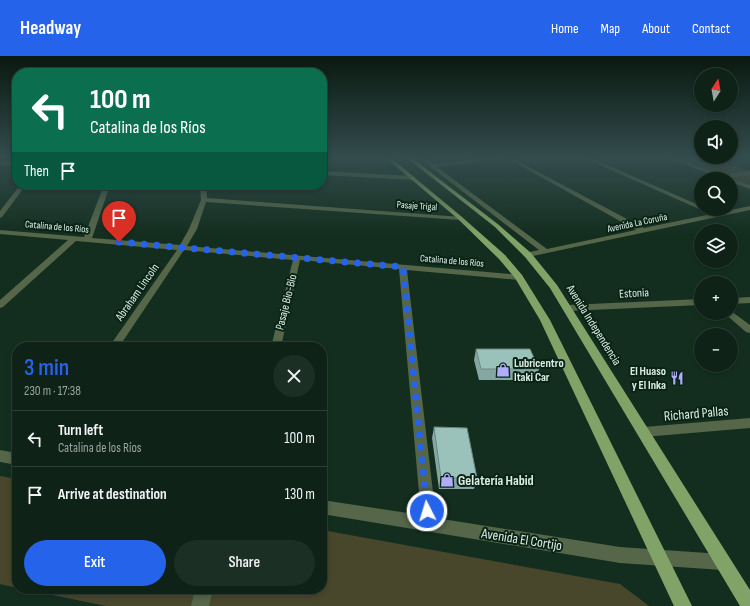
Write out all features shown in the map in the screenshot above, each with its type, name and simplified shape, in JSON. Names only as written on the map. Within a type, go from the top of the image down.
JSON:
[{"type":"main road","points":[[420,184],[502,257],[519,277],[545,320],[683,606]]},
{"type":"main road","name":"Avenida Independencia","points":[[442,184],[497,226],[528,255],[554,287],[750,606]]},
{"type":"street","points":[[456,184],[546,252]]},
{"type":"street","points":[[556,184],[644,231]]},
{"type":"street","points":[[645,184],[694,205]]},
{"type":"street","points":[[0,216],[19,190]]},
{"type":"street","points":[[87,240],[105,190]]},
{"type":"street","name":"Abraham Lincoln","points":[[117,342],[182,248],[193,229],[204,200],[203,190]]},
{"type":"street","name":"Pasaje Trigal","points":[[204,200],[460,218]]},
{"type":"street","name":"Avenida La Coruña","points":[[738,211],[750,208]]},
{"type":"street","name":"Avenida La Coruña","points":[[528,255],[712,216]]},
{"type":"street","name":"Catalina de los Ríos","points":[[0,232],[519,277]]},
{"type":"street","points":[[0,305],[74,239]]},
{"type":"street","name":"Pasaje Bio-Bio","points":[[277,342],[297,258]]},
{"type":"street","points":[[403,267],[429,524]]},
{"type":"street","points":[[738,301],[750,300]]},
{"type":"street","name":"Estonia","points":[[568,308],[694,302]]},
{"type":"street","points":[[738,320],[750,330]]},
{"type":"street","name":"Richard Pallas","points":[[644,432],[750,423]]},
{"type":"street","points":[[0,456],[12,458]]},
{"type":"street","name":"Avenida El Cortijo","points":[[327,508],[620,555],[722,562]]},
{"type":"street","points":[[200,606],[203,594]]},
{"type":"shaded area","points":[[0,476],[12,478],[12,587],[0,584]]},
{"type":"shaded area","points":[[327,531],[620,584],[649,606],[106,606],[47,594],[327,594]]},
{"type":"building","points":[[476,349],[530,349],[539,369],[481,369]]},
{"type":"building","points":[[434,427],[467,428],[477,478],[441,478]]},
{"type":"place","name":"Lubricentro Itaki Car","points":[[503,370]]},
{"type":"place","name":"El Huaso y El Inka","points":[[677,378]]},
{"type":"place","name":"Gelatería Habid","points":[[447,480]]},
{"type":"route","points":[[119,242],[403,267],[427,511]]}]
